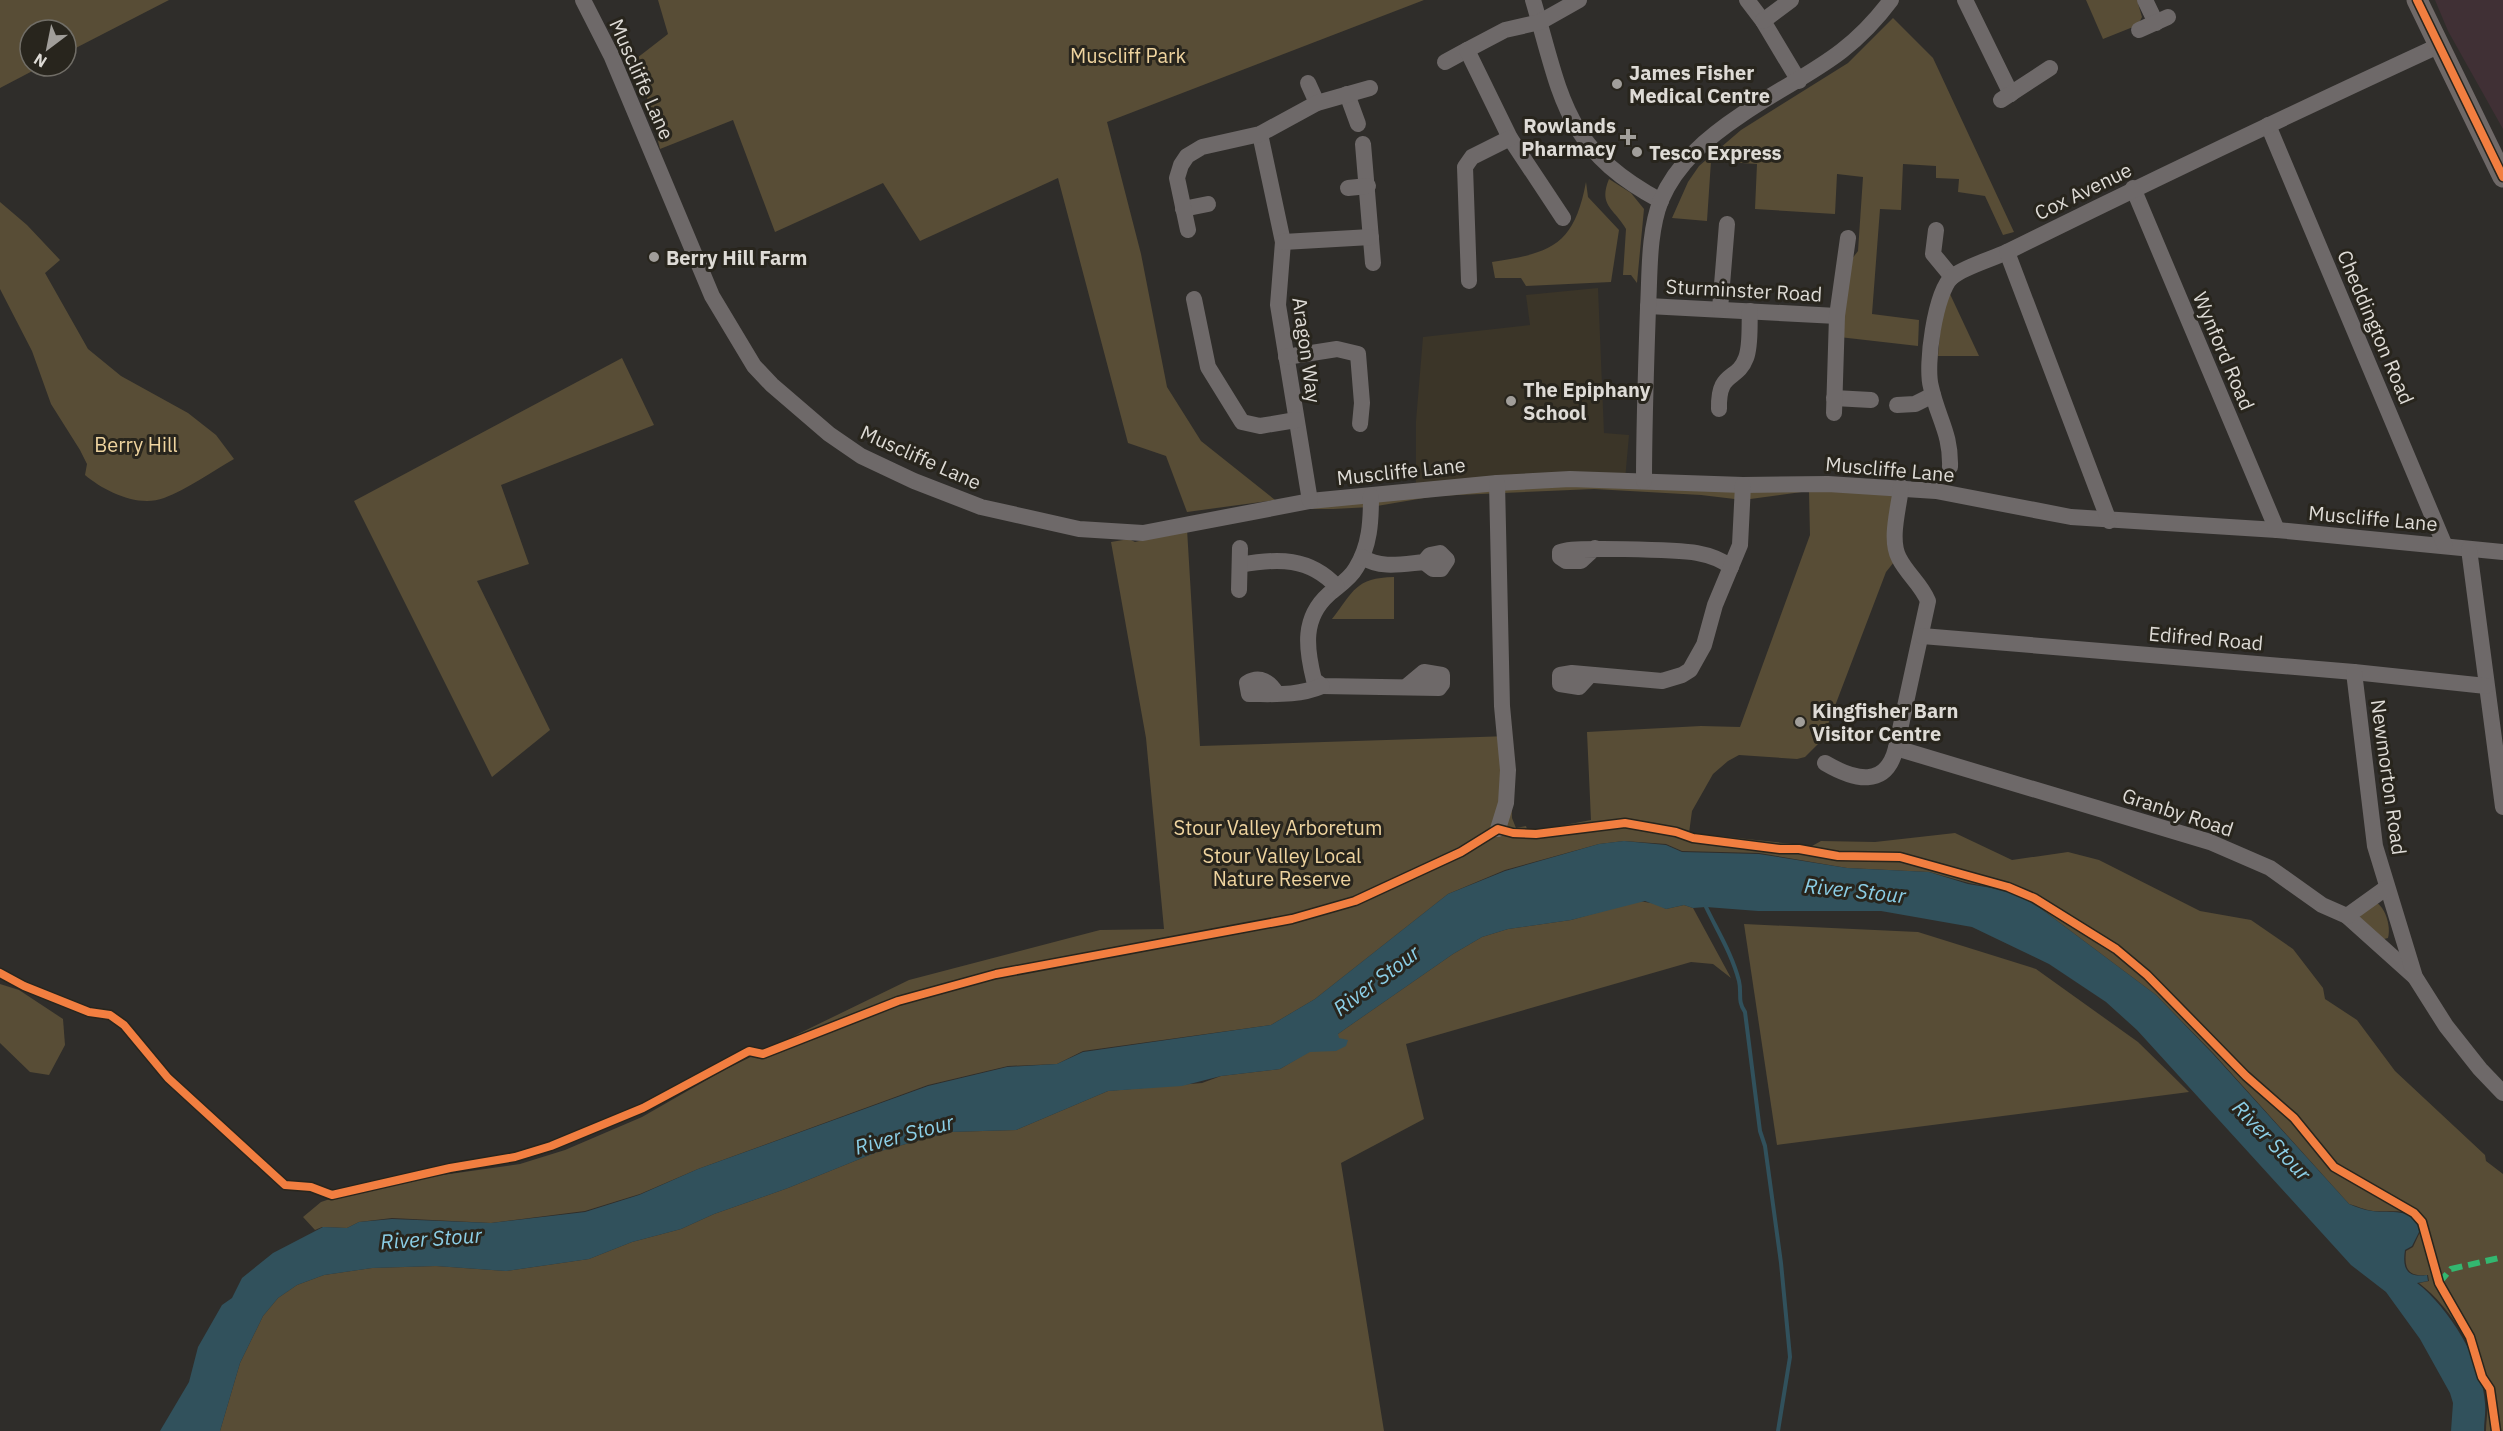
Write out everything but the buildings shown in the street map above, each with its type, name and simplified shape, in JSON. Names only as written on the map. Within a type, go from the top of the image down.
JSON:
[{"type":"main road","points":[[2417,0],[2503,177]]},
{"type":"street","name":"Muscliffe Lane","points":[[583,0],[611,56],[703,277],[730,330],[754,366],[772,385],[842,443],[883,467],[981,507],[1079,530],[1143,533],[1310,501],[1497,483],[1570,479],[1743,485],[1828,484],[1936,491],[2071,517],[2109,521],[2277,530],[2503,552]]},
{"type":"street","points":[[1533,0],[1559,93],[1580,135],[1606,166],[1629,183],[1661,201]]},
{"type":"street","points":[[1445,62],[1505,30],[1540,22],[1579,0]]},
{"type":"street","points":[[1747,0],[1764,21],[1799,81]]},
{"type":"street","points":[[1764,21],[1791,0]]},
{"type":"street","points":[[1644,481],[1648,306],[1653,229],[1661,201],[1687,159],[1714,135],[1743,114],[1832,61],[1854,42],[1891,0]]},
{"type":"street","points":[[1965,0],[2006,97],[2050,68]]},
{"type":"street","points":[[2139,30],[2162,20],[2145,0]]},
{"type":"street","name":"Cox Avenue","points":[[1952,277],[2007,252],[2133,188],[2174,172],[2268,125],[2438,46]]},
{"type":"street","points":[[1467,51],[1510,138],[1563,218]]},
{"type":"street","points":[[1308,84],[1317,103]]},
{"type":"street","points":[[1188,230],[1177,178],[1187,156],[1202,147],[1260,134],[1317,103],[1370,88]]},
{"type":"street","points":[[1347,94],[1358,124]]},
{"type":"street","name":"Cheddington Road","points":[[2268,125],[2445,546]]},
{"type":"street","name":"Aragon Way","points":[[1260,134],[1283,242],[1278,305],[1310,501]]},
{"type":"street","points":[[1469,282],[1465,167],[1472,156],[1510,138]]},
{"type":"street","points":[[1363,144],[1368,186],[1372,263]]},
{"type":"street","points":[[1348,188],[1368,186]]},
{"type":"street","name":"Wynford Road","points":[[2133,188],[2277,530]]},
{"type":"street","points":[[1183,208],[1208,204]]},
{"type":"street","points":[[1720,309],[1727,224]]},
{"type":"street","points":[[1936,230],[1934,254],[1952,277],[1936,307],[1932,327],[1930,385],[1950,445],[1950,467]]},
{"type":"street","points":[[1283,242],[1371,237]]},
{"type":"street","points":[[1848,238],[1837,315],[1834,406],[1871,400]]},
{"type":"street","points":[[2007,252],[2109,521]]},
{"type":"street","points":[[1194,299],[1208,367],[1242,422],[1260,426],[1296,420]]},
{"type":"street","name":"Sturminster Road","points":[[1648,306],[1837,315]]},
{"type":"street","points":[[1719,409],[1721,385],[1746,358],[1750,311]]},
{"type":"street","points":[[1286,357],[1336,349],[1362,349],[1360,424]]},
{"type":"street","points":[[1897,405],[1915,404],[1933,395]]},
{"type":"street","points":[[1497,483],[1502,706],[1508,770],[1506,803],[1498,828]]},
{"type":"street","points":[[1590,675],[1662,681],[1689,671],[1704,645],[1715,605],[1741,538],[1743,485]]},
{"type":"street","points":[[1825,763],[1854,777],[1874,777],[1892,763],[1928,601],[1917,580],[1898,557],[1901,488]]},
{"type":"street","points":[[1322,686],[1314,680],[1308,655],[1309,622],[1315,610],[1355,570],[1362,557],[1370,530],[1371,496]]},
{"type":"street","points":[[1239,590],[1240,548]]},
{"type":"street","points":[[1595,548],[1697,553],[1731,567]]},
{"type":"street","points":[[2469,549],[2503,807]]},
{"type":"street","points":[[1362,557],[1371,563],[1393,566],[1424,562]]},
{"type":"street","points":[[1240,565],[1263,562],[1306,564],[1327,576],[1337,587]]},
{"type":"street","name":"Edifred Road","points":[[1922,636],[2354,672],[2486,686]]},
{"type":"street","name":"Newmorton Road","points":[[2354,672],[2375,846],[2415,977],[2446,1026],[2480,1069],[2503,1093]]},
{"type":"street","points":[[1277,694],[1298,694],[1322,686],[1406,687]]},
{"type":"street","name":"Granby Road","points":[[1896,748],[2210,842],[2270,868],[2322,905],[2348,916],[2415,977]]},
{"type":"street","points":[[2348,916],[2386,888]]},
{"type":"shaded area","points":[[2435,0],[2503,0],[2503,129],[2448,31]]},
{"type":"shaded area","name":"The Epiphany School","points":[[1598,288],[1604,433],[1629,435],[1625,480],[1416,490],[1416,421],[1423,337],[1530,325],[1526,295]]},
{"type":"green space","points":[[0,0],[169,0],[78,47],[78,18],[18,18],[19,78],[0,88]]},
{"type":"green space","name":"Muscliff Park","points":[[658,0],[1424,0],[1107,122],[1141,254],[1167,387],[1201,441],[1275,500],[1187,512],[1166,456],[1128,443],[1058,178],[920,241],[883,183],[775,232],[733,120],[660,149],[637,58],[668,34]]},
{"type":"green space","points":[[2086,0],[2137,0],[2142,17],[2138,25],[2103,39]]},
{"type":"green space","points":[[1893,18],[1933,58],[2014,232],[2003,235],[1985,196],[1958,192],[1959,179],[1936,178],[1936,166],[1903,164],[1901,210],[1880,209],[1872,314],[1919,320],[1918,346],[1839,337],[1845,268],[1858,251],[1863,177],[1837,174],[1835,214],[1755,209],[1757,164],[1711,161],[1707,221],[1672,218],[1688,182],[1699,166],[1741,130],[1848,63]]},
{"type":"green space","points":[[1609,179],[1631,193],[1644,209],[1637,283],[1631,275],[1623,275],[1626,229],[1606,201],[1605,195]]},
{"type":"green space","points":[[1586,182],[1588,197],[1619,230],[1611,282],[1526,286],[1521,278],[1495,278],[1492,262],[1530,255],[1557,242],[1567,233],[1575,220]]},
{"type":"green space","name":"Berry Hill","points":[[0,202],[27,225],[60,260],[45,273],[88,349],[121,376],[188,413],[216,435],[234,459],[181,490],[154,501],[133,499],[111,492],[85,475],[87,464],[51,404],[32,351],[0,289]]},
{"type":"green space","points":[[1949,292],[1979,356],[1938,356],[1942,309]]},
{"type":"green space","points":[[622,358],[654,425],[501,485],[529,564],[477,581],[550,730],[492,777],[354,501]]},
{"type":"green space","name":"Stour Valley Local Nature Reserve","points":[[1497,483],[1901,487],[1898,557],[1886,572],[1822,740],[1805,757],[1797,759],[1739,755],[1728,761],[1713,774],[1692,811],[1689,833],[1812,846],[1821,841],[1875,842],[1955,833],[2012,860],[2068,852],[2099,860],[2200,911],[2251,920],[2293,949],[2323,988],[2325,999],[2357,1020],[2395,1071],[2485,1155],[2486,1161],[2503,1174],[2503,1431],[2486,1431],[2487,1406],[2484,1387],[2473,1353],[2454,1321],[2432,1294],[2419,1283],[2429,1281],[2428,1275],[2416,1275],[2407,1267],[2406,1251],[2413,1247],[2421,1230],[2418,1222],[2414,1217],[2402,1212],[2373,1211],[2349,1204],[2214,1054],[2156,995],[2040,908],[2010,891],[1929,872],[1847,868],[1759,853],[1682,851],[1666,844],[1624,841],[1599,844],[1505,870],[1448,894],[1315,999],[1271,1025],[1083,1051],[1057,1064],[1008,1066],[928,1085],[698,1169],[640,1194],[585,1211],[491,1223],[392,1218],[359,1222],[347,1228],[322,1227],[315,1230],[303,1217],[321,1202],[371,1185],[520,1164],[565,1150],[642,1117],[724,1070],[909,980],[1100,930],[1164,929],[1146,738],[1111,542],[1129,539],[1135,542],[1187,529],[1200,746],[1510,736],[1512,818],[1516,828],[1526,826],[1528,832],[1591,820],[1587,732],[1701,726],[1740,727],[1810,535],[1809,491],[1743,500],[1701,495],[1594,489],[1436,496],[1371,507],[1264,509]]},
{"type":"green space","points":[[1394,577],[1394,619],[1332,619],[1351,594],[1363,583]]},
{"type":"green space","points":[[1639,901],[1657,904],[1666,909],[1684,905],[1693,908],[1731,978],[1713,964],[1691,962],[1406,1044],[1424,1119],[1341,1163],[1384,1431],[220,1431],[240,1363],[263,1316],[278,1298],[297,1285],[324,1275],[372,1268],[436,1266],[506,1271],[589,1259],[632,1242],[681,1229],[714,1214],[788,1188],[877,1152],[949,1132],[1016,1130],[1108,1091],[1202,1083],[1221,1076],[1280,1069],[1310,1051],[1336,1051],[1338,1034],[1453,954],[1482,937],[1508,929],[1571,920]]},
{"type":"green space","points":[[2377,903],[2383,909],[2387,919],[2388,938],[2384,939],[2359,920],[2361,912]]},
{"type":"green space","points":[[1744,924],[1918,932],[2036,969],[2138,1042],[2189,1092],[1777,1145]]},
{"type":"green space","points":[[0,984],[19,990],[63,1019],[65,1045],[49,1075],[30,1072],[0,1043]]},
{"type":"water","name":"River Stour","points":[[1624,841],[1666,845],[1682,852],[1759,854],[1847,868],[1929,872],[1968,884],[2010,891],[2040,908],[2156,995],[2214,1055],[2349,1204],[2369,1211],[2400,1213],[2412,1217],[2420,1230],[2412,1246],[2405,1250],[2405,1267],[2407,1271],[2415,1275],[2427,1275],[2428,1281],[2417,1283],[2429,1293],[2452,1321],[2471,1353],[2483,1387],[2484,1431],[2451,1431],[2453,1403],[2450,1393],[2420,1339],[2386,1292],[2351,1265],[2137,1030],[2106,1002],[2049,964],[1972,927],[1881,911],[1758,911],[1693,908],[1684,905],[1666,909],[1645,901],[1571,920],[1508,929],[1482,937],[1453,954],[1338,1034],[1339,1038],[1348,1040],[1346,1046],[1336,1051],[1310,1052],[1280,1069],[1221,1076],[1182,1086],[1108,1091],[1016,1130],[949,1132],[877,1152],[788,1188],[714,1214],[681,1229],[632,1242],[589,1259],[506,1271],[436,1266],[372,1268],[324,1275],[297,1285],[278,1298],[263,1316],[240,1363],[220,1431],[160,1431],[189,1382],[198,1347],[222,1305],[232,1298],[242,1278],[273,1253],[323,1227],[347,1228],[359,1222],[392,1219],[491,1223],[585,1212],[639,1195],[698,1169],[928,1086],[1007,1067],[1057,1064],[1083,1052],[1271,1025],[1315,999],[1448,894],[1505,871],[1599,844]]},
{"type":"waterway","points":[[1706,907],[1729,952],[1739,981],[1760,1131],[1765,1146],[1781,1263],[1790,1357],[1778,1431]]},
{"type":"marked path","points":[[2439,1283],[2451,1269],[2503,1257]]},
{"type":"cycle path","points":[[2417,0],[2503,177]]},
{"type":"cycle path","points":[[0,973],[24,986],[89,1012],[110,1015],[124,1025],[168,1078],[285,1185],[311,1187],[332,1195],[450,1168],[515,1157],[551,1146],[643,1108],[749,1051],[763,1054],[898,1001],[996,974],[1292,919],[1355,901],[1461,852],[1498,829],[1513,833],[1536,834],[1625,823],[1676,832],[1693,838],[1780,849],[1799,849],[1838,856],[1900,857],[2008,887],[2034,898],[2116,949],[2147,975],[2246,1076],[2294,1118],[2334,1167],[2414,1213],[2422,1222],[2439,1283],[2470,1337],[2482,1377],[2490,1389],[2496,1431]]},
{"type":"place","name":"James Fisher Medical Centre","points":[[1617,84]]},
{"type":"place","name":"Rowlands Pharmacy","points":[[1628,137]]},
{"type":"place","name":"Tesco Express","points":[[1637,152]]},
{"type":"place","name":"Berry Hill Farm","points":[[654,257]]},
{"type":"place","name":"The Epiphany School","points":[[1511,401]]},
{"type":"place","name":"Kingfisher Barn Visitor Centre","points":[[1800,722]]},
{"type":"park label","name":"Stour Valley Arboretum","points":[[1278,827]]}]
